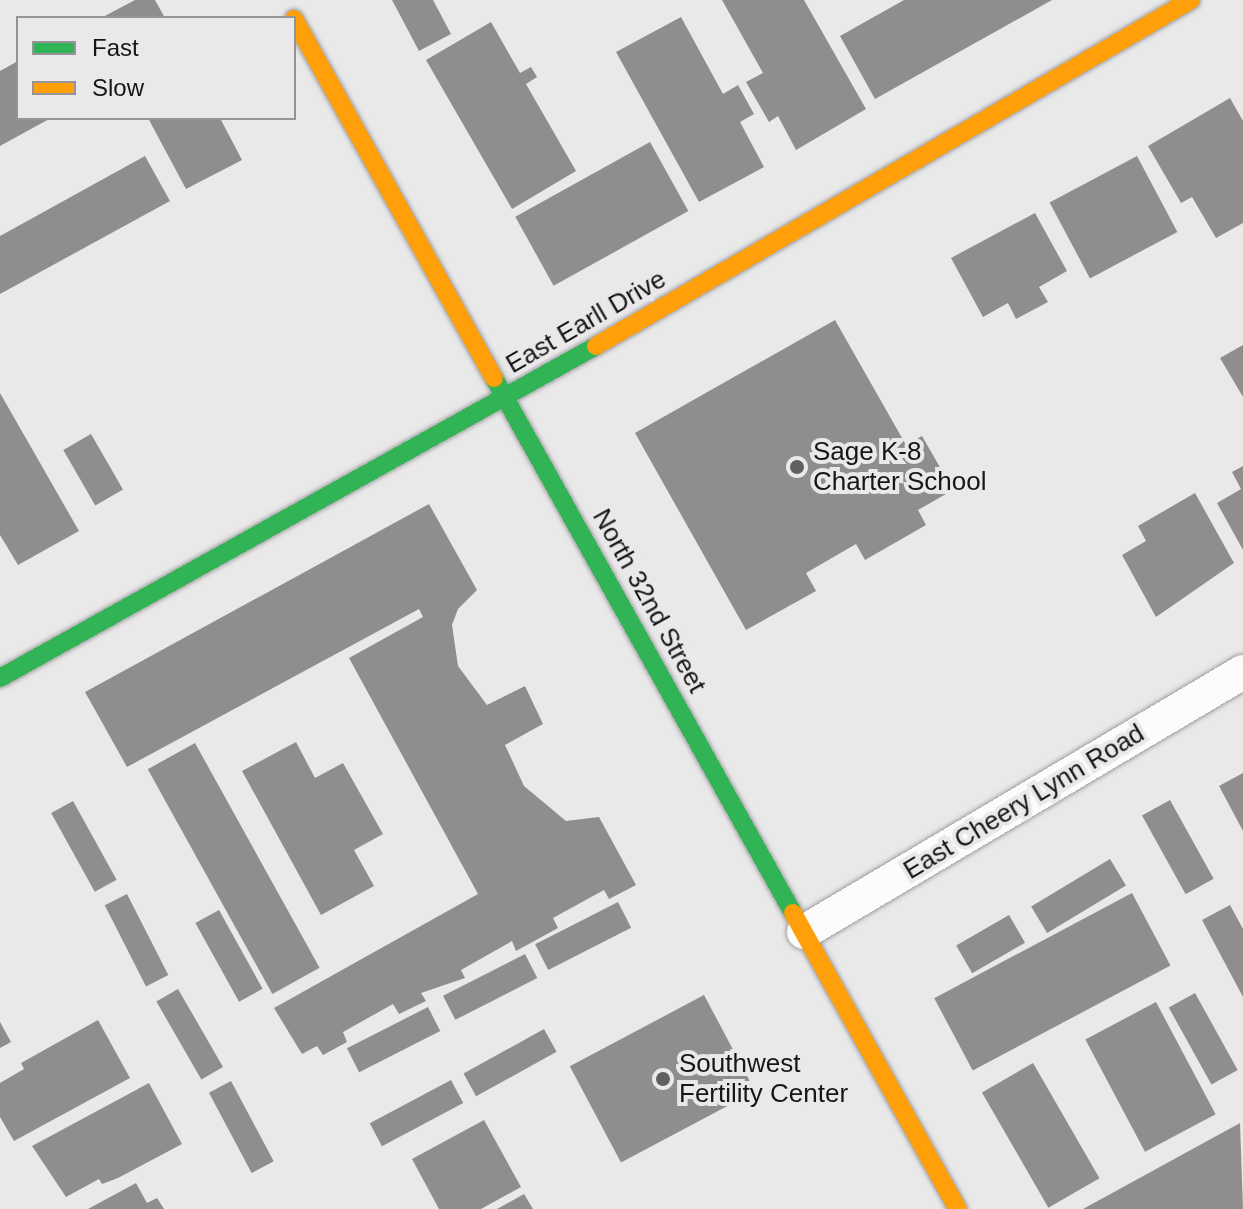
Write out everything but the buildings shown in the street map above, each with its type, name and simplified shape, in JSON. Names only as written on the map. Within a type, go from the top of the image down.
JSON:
[{"type":"main road","name":"East Earll Drive","points":[[0,678],[507,398],[1191,0]]},
{"type":"main road","name":"North 32nd Street","points":[[296,22],[958,1209]]},
{"type":"street","name":"East Cheery Lynn Road","points":[[804,932],[1243,672]]},
{"type":"traffic: fast","points":[[0,678],[596,346]]},
{"type":"traffic: fast","points":[[494,378],[793,913]]},
{"type":"traffic: slow","points":[[596,346],[1191,0]]},
{"type":"traffic: slow","points":[[296,23],[494,378]]},
{"type":"traffic: slow","points":[[793,913],[958,1209]]},
{"type":"place","name":"Sage K-8 Charter School","points":[[797,467]]},
{"type":"place","name":"Southwest Fertility Center","points":[[663,1079]]}]
